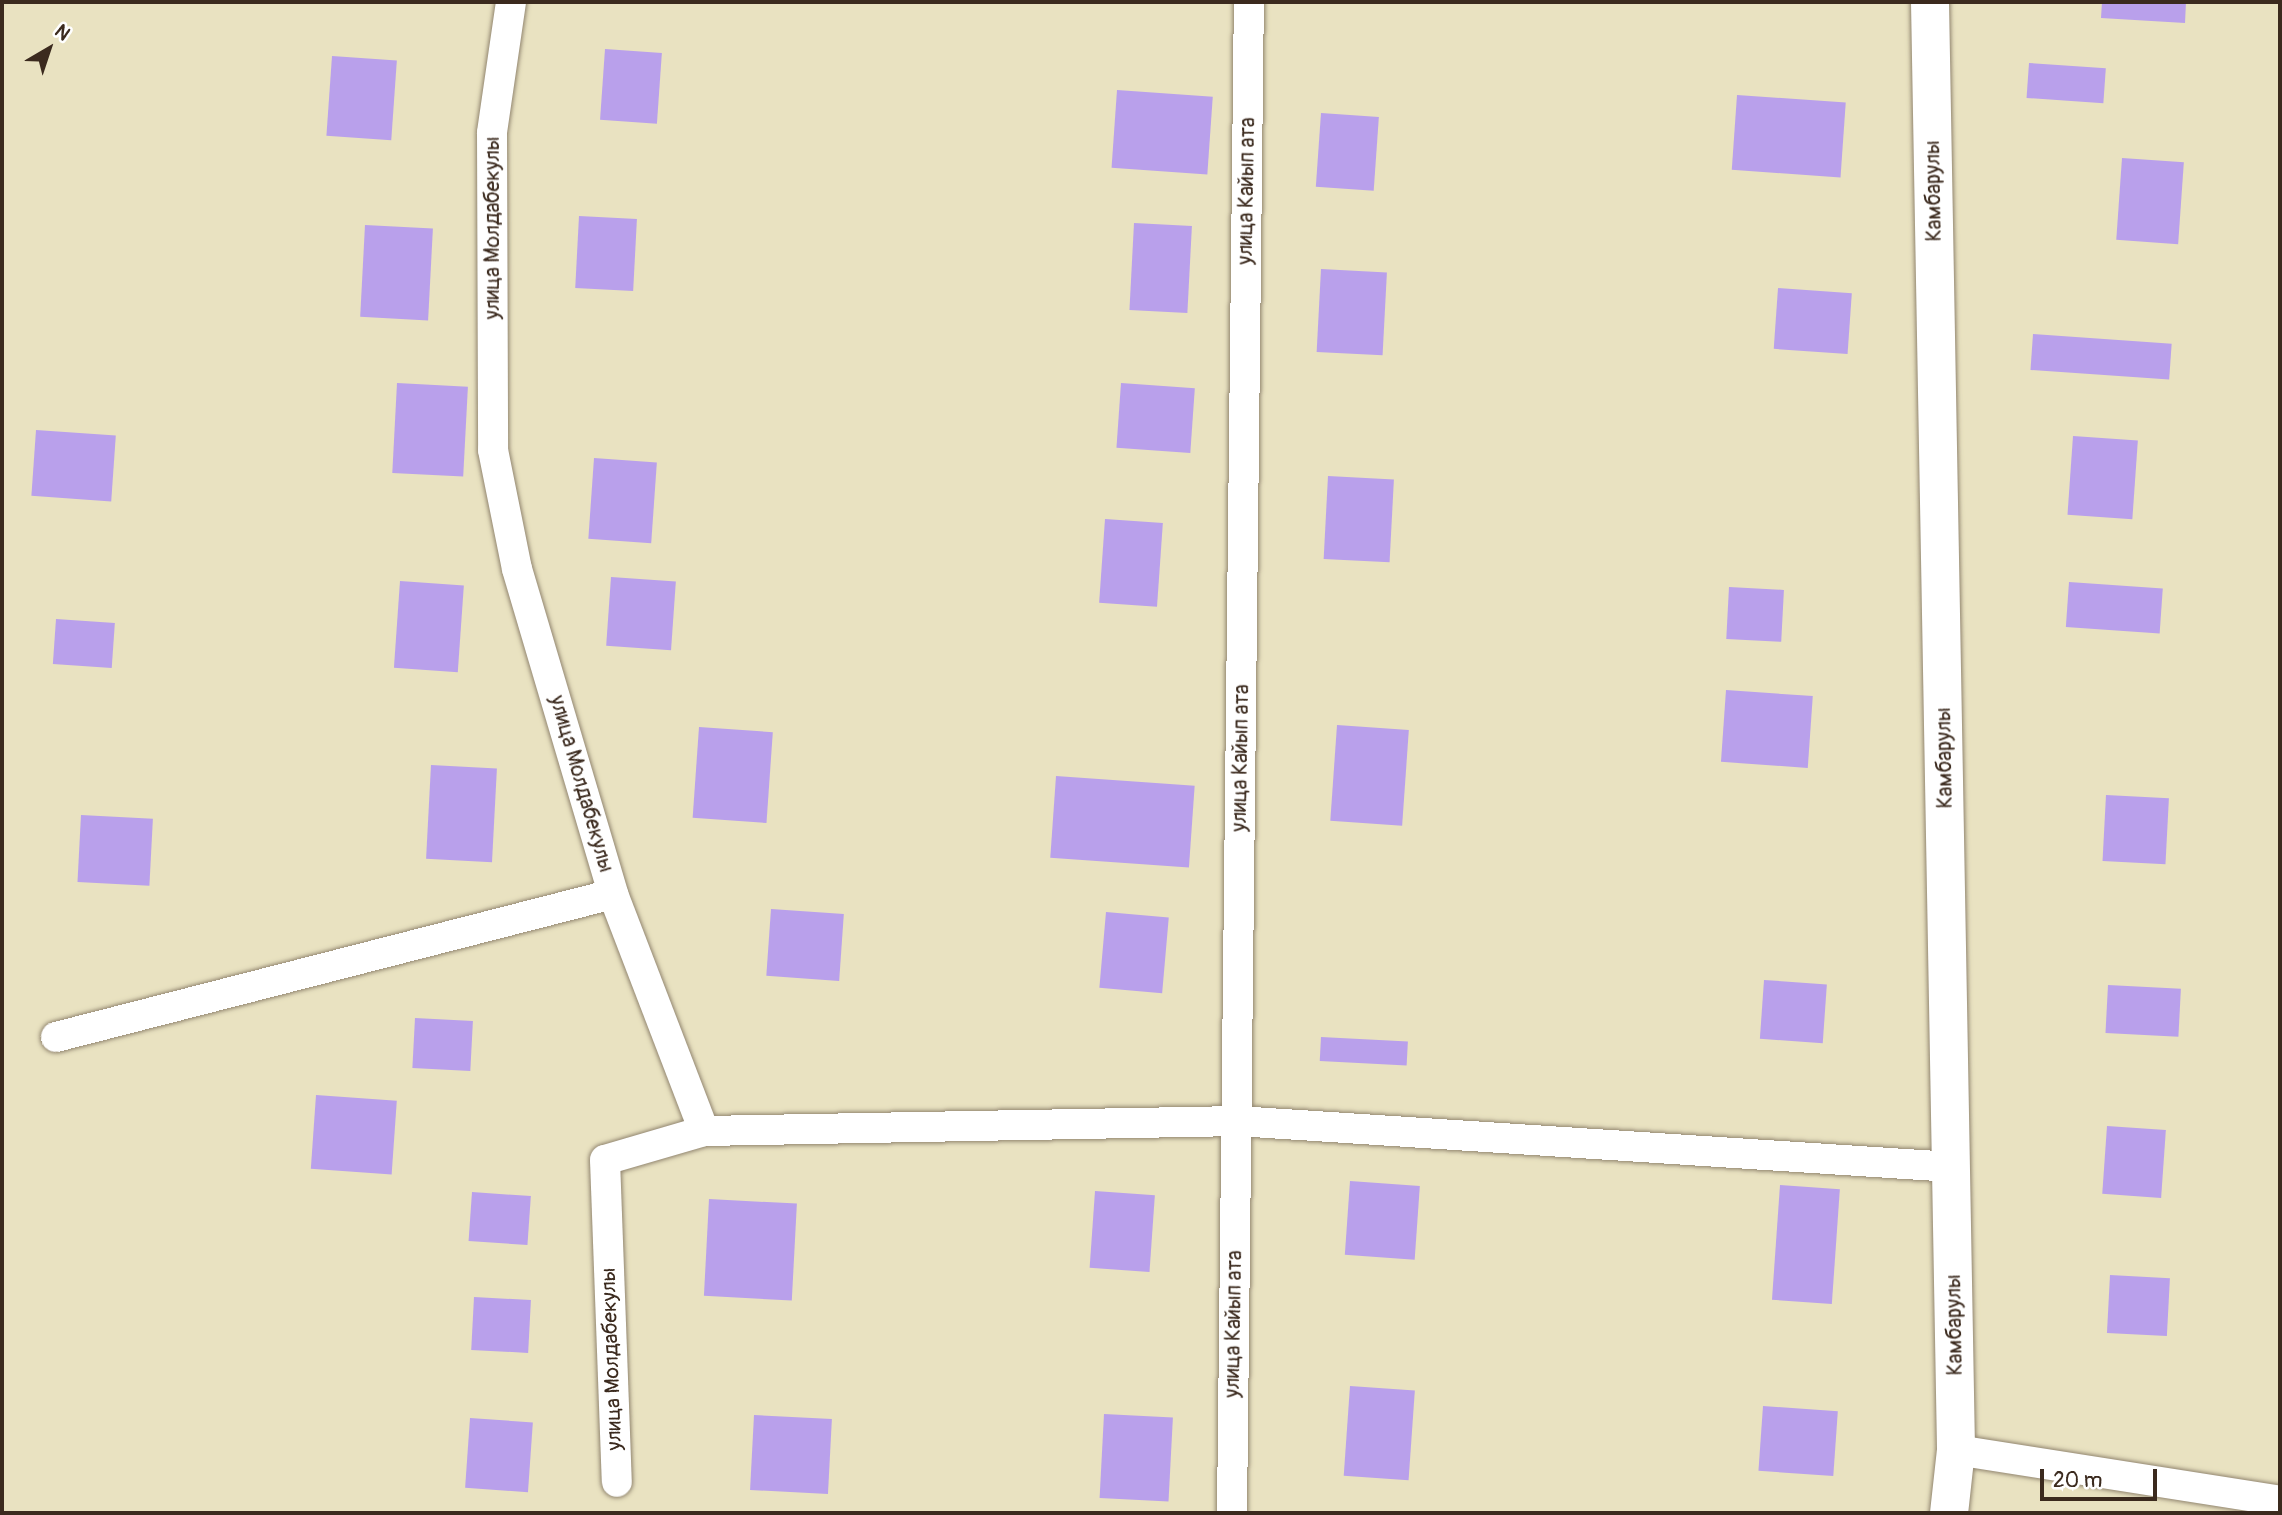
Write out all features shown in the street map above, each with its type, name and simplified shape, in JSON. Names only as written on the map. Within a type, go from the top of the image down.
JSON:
[{"type":"street","name":"улица Молдабекулы","points":[[511,2],[492,133],[493,450],[517,569],[613,894],[704,1131],[605,1160],[617,1482]]},
{"type":"street","name":"улица Кайып ата","points":[[1232,1513],[1249,2]]},
{"type":"street","name":"Камбарулы","points":[[1930,2],[1953,1167],[1956,1450],[1949,1513]]},
{"type":"street","points":[[56,1037],[613,894]]},
{"type":"street","points":[[704,1131],[1237,1121],[1953,1167]]},
{"type":"street","points":[[1956,1450],[2280,1501]]},
{"type":"building","points":[[2102,2],[2186,2],[2185,23],[2101,18]]},
{"type":"building","points":[[605,49],[662,53],[657,124],[600,120]]},
{"type":"building","points":[[332,56],[397,61],[391,140],[326,136]]},
{"type":"building","points":[[2029,63],[2106,68],[2103,103],[2027,98]]},
{"type":"building","points":[[1117,90],[1213,97],[1207,175],[1112,168]]},
{"type":"building","points":[[1737,95],[1846,103],[1841,177],[1732,170]]},
{"type":"building","points":[[1321,113],[1379,117],[1374,191],[1316,187]]},
{"type":"building","points":[[2122,158],[2184,162],[2178,244],[2116,240]]},
{"type":"building","points":[[579,216],[637,219],[633,291],[575,288]]},
{"type":"building","points":[[1134,223],[1192,226],[1187,313],[1129,310]]},
{"type":"building","points":[[365,225],[433,229],[428,320],[360,317]]},
{"type":"building","points":[[1321,269],[1387,272],[1383,355],[1317,352]]},
{"type":"building","points":[[1778,288],[1852,293],[1848,354],[1774,349]]},
{"type":"building","points":[[2033,334],[2172,344],[2169,380],[2030,370]]},
{"type":"building","points":[[397,383],[468,387],[463,477],[392,473]]},
{"type":"building","points":[[1121,383],[1195,388],[1190,453],[1116,448]]},
{"type":"building","points":[[36,430],[116,436],[111,501],[31,496]]},
{"type":"building","points":[[2073,436],[2138,441],[2132,519],[2067,515]]},
{"type":"building","points":[[594,458],[657,462],[651,543],[588,539]]},
{"type":"building","points":[[1328,476],[1394,479],[1390,562],[1324,559]]},
{"type":"building","points":[[1105,519],[1163,523],[1157,607],[1099,603]]},
{"type":"building","points":[[611,577],[676,582],[671,650],[606,646]]},
{"type":"building","points":[[400,581],[464,585],[458,672],[394,668]]},
{"type":"building","points":[[2069,582],[2163,589],[2160,633],[2066,627]]},
{"type":"building","points":[[1729,587],[1784,590],[1781,642],[1726,639]]},
{"type":"building","points":[[56,619],[115,623],[112,668],[53,664]]},
{"type":"building","points":[[1726,690],[1813,696],[1808,768],[1721,762]]},
{"type":"building","points":[[1337,725],[1409,730],[1402,826],[1330,821]]},
{"type":"building","points":[[699,727],[773,732],[766,823],[693,818]]},
{"type":"building","points":[[431,765],[497,768],[492,862],[426,859]]},
{"type":"building","points":[[1056,776],[1195,786],[1189,867],[1050,858]]},
{"type":"building","points":[[2106,795],[2169,798],[2165,864],[2103,861]]},
{"type":"building","points":[[81,815],[153,819],[149,886],[77,882]]},
{"type":"building","points":[[771,909],[844,914],[839,981],[766,976]]},
{"type":"building","points":[[1106,912],[1169,917],[1162,993],[1099,988]]},
{"type":"building","points":[[1764,980],[1827,984],[1823,1043],[1760,1039]]},
{"type":"building","points":[[2108,985],[2181,989],[2178,1037],[2105,1033]]},
{"type":"building","points":[[415,1018],[473,1021],[470,1071],[412,1068]]},
{"type":"building","points":[[1321,1037],[1408,1042],[1407,1066],[1320,1061]]},
{"type":"building","points":[[316,1095],[397,1101],[392,1174],[311,1169]]},
{"type":"building","points":[[2107,1126],[2166,1130],[2161,1198],[2102,1194]]},
{"type":"building","points":[[1350,1181],[1420,1186],[1415,1260],[1345,1255]]},
{"type":"building","points":[[1780,1185],[1840,1189],[1832,1304],[1772,1300]]},
{"type":"building","points":[[1095,1191],[1155,1195],[1149,1272],[1090,1268]]},
{"type":"building","points":[[472,1192],[531,1196],[527,1245],[469,1241]]},
{"type":"building","points":[[709,1199],[797,1204],[792,1300],[704,1296]]},
{"type":"building","points":[[2110,1275],[2170,1278],[2167,1336],[2107,1333]]},
{"type":"building","points":[[474,1297],[531,1300],[528,1353],[471,1350]]},
{"type":"building","points":[[1350,1386],[1415,1391],[1409,1480],[1344,1476]]},
{"type":"building","points":[[1763,1406],[1838,1411],[1833,1476],[1758,1471]]},
{"type":"building","points":[[1104,1414],[1173,1418],[1169,1501],[1100,1498]]},
{"type":"building","points":[[754,1415],[832,1419],[828,1494],[750,1490]]},
{"type":"building","points":[[470,1418],[533,1422],[528,1492],[465,1488]]}]
